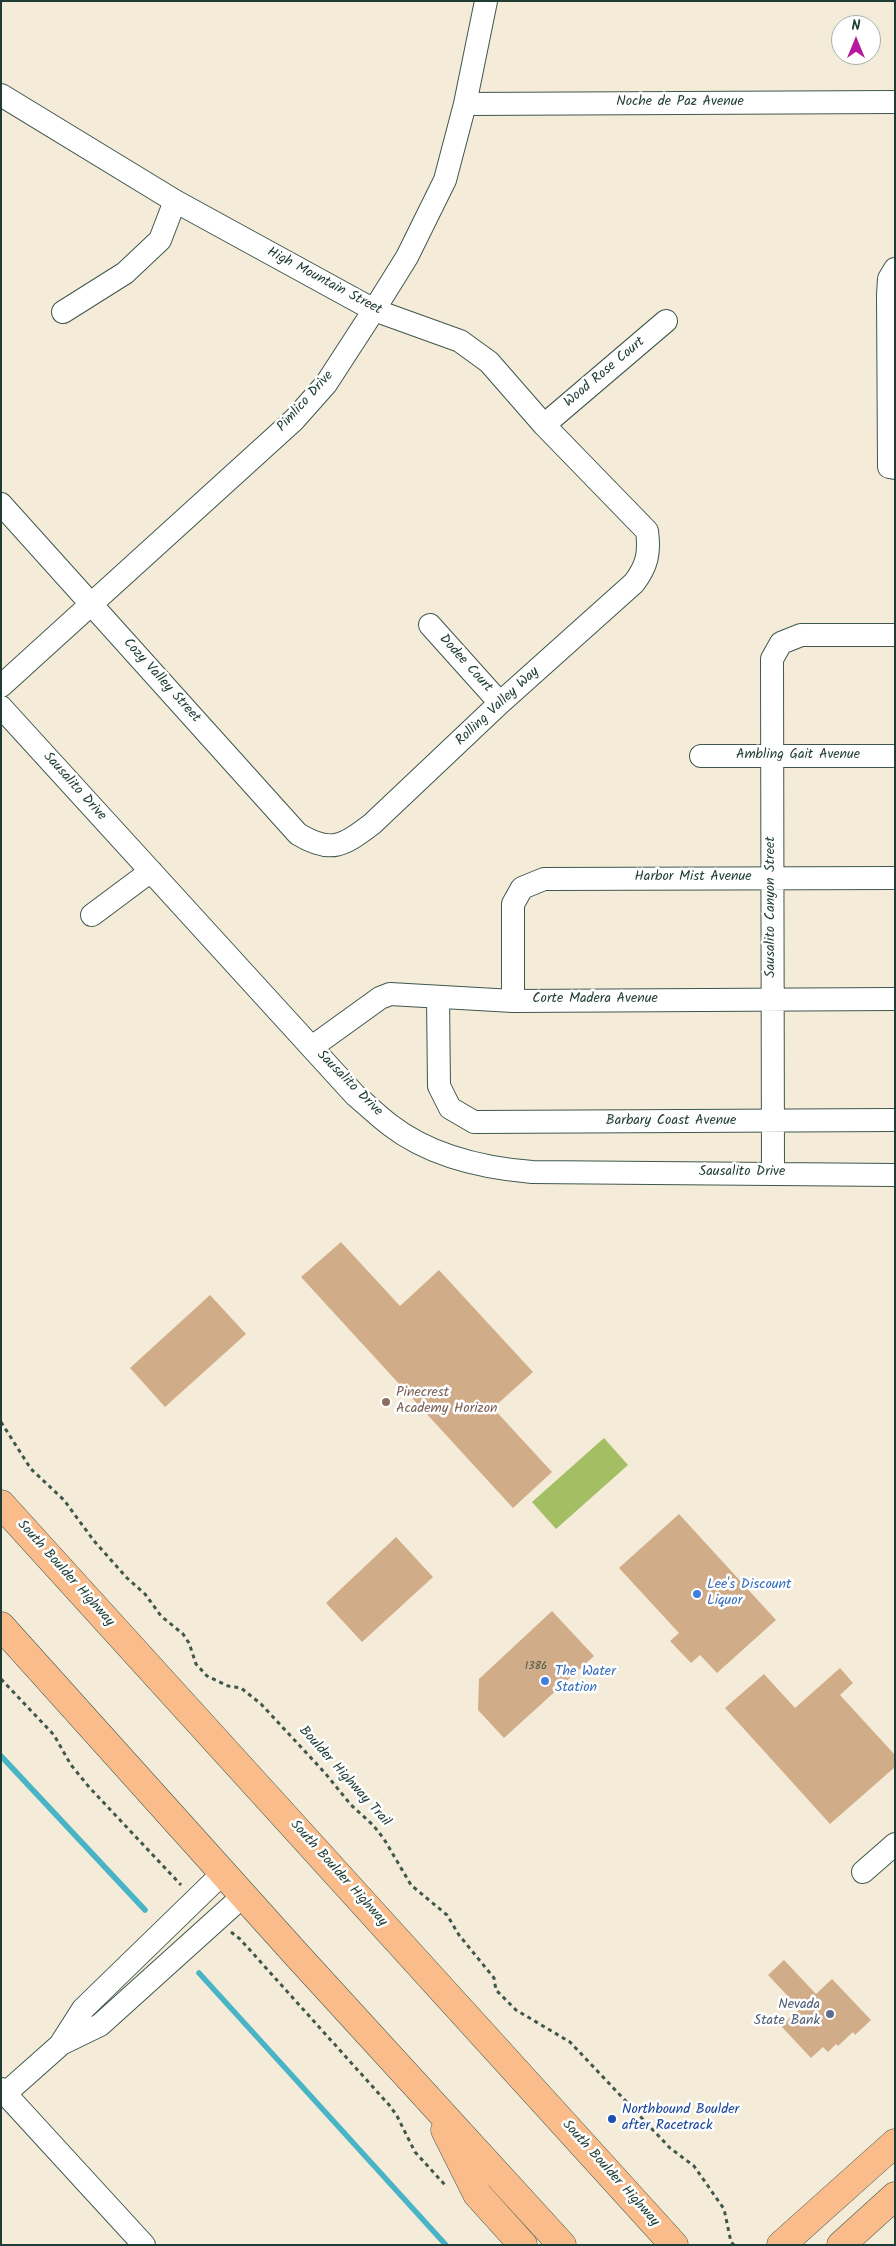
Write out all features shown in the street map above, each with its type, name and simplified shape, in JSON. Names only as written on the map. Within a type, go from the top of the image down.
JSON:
[{"type":"main road","name":"South Boulder Highway","points":[[1,1504],[674,2245]]},
{"type":"main road","points":[[1,1626],[562,2245]]},
{"type":"main road","points":[[431,2102],[477,2194],[523,2245]]},
{"type":"main road","points":[[781,2245],[895,2143]]},
{"type":"main road","points":[[841,2245],[895,2196]]},
{"type":"street","name":"Pimlico Drive","points":[[1,686],[90,603],[294,420],[326,384],[407,257],[445,180],[465,104],[486,1]]},
{"type":"street","name":"High Mountain Street","points":[[1,95],[176,201],[374,310],[460,341],[489,362],[544,424],[647,531],[650,549]]},
{"type":"street","name":"Noche de Paz Avenue","points":[[465,104],[895,102]]},
{"type":"street","points":[[63,312],[124,273],[160,240],[176,201]]},
{"type":"street","points":[[892,468],[888,295],[889,279],[895,269]]},
{"type":"street","name":"Wood Rose Court","points":[[544,424],[666,321]]},
{"type":"street","name":"Cozy Valley Street","points":[[1,504],[298,834],[312,843],[328,847]]},
{"type":"street","name":"Rolling Valley Way","points":[[328,847],[350,841],[372,824],[500,704],[634,583],[645,568],[650,549]]},
{"type":"street","name":"Dodee Court","points":[[430,626],[500,704]]},
{"type":"street","name":"Sausalito Canyon Street","points":[[773,1173],[772,659],[780,643],[801,635],[895,635]]},
{"type":"street","name":"Sausalito Drive","points":[[1,708],[356,1094],[392,1126],[427,1147],[465,1161],[502,1169],[532,1172],[895,1175]]},
{"type":"street","name":"Ambling Gait Avenue","points":[[701,756],[895,756]]},
{"type":"street","points":[[92,915],[151,871]]},
{"type":"street","name":"Harbor Mist Avenue","points":[[512,1001],[513,904],[522,888],[544,879],[895,878]]},
{"type":"street","name":"Corte Madera Avenue","points":[[312,1047],[380,998],[390,994],[512,1001],[895,1000]]},
{"type":"street","name":"Barbary Coast Avenue","points":[[438,997],[439,1086],[450,1108],[474,1122],[895,1120]]},
{"type":"street","points":[[863,1872],[895,1844]]},
{"type":"street","points":[[60,2045],[83,2009],[223,1873]]},
{"type":"street","points":[[144,2245],[3,2091],[60,2045],[100,2025],[244,1896]]},
{"type":"path","name":"Boulder Highway Trail","points":[[1,1422],[31,1469],[64,1500],[94,1541],[127,1578],[145,1594],[161,1616],[184,1634],[196,1664],[207,1676],[228,1686],[241,1688],[261,1704],[325,1773],[351,1805],[373,1825],[384,1839],[411,1885],[447,1915],[459,1935],[494,1978],[496,1990],[516,2010],[570,2042],[670,2148],[694,2166],[724,2210],[731,2242],[734,2245]]},
{"type":"path","points":[[1,1679],[54,1735],[71,1764],[90,1787],[168,1874],[196,1899]]},
{"type":"path","points":[[218,1920],[240,1939],[390,2106],[415,2152],[448,2188]]},
{"type":"green space","points":[[604,1438],[628,1465],[556,1529],[532,1502]]},
{"type":"building","points":[[341,1242],[400,1306],[439,1270],[533,1372],[493,1408],[552,1472],[513,1508],[301,1277]]},
{"type":"building","points":[[210,1295],[246,1334],[165,1407],[130,1368]]},
{"type":"building","name":"Lee's Discount Liquor","points":[[679,1514],[776,1620],[717,1673],[700,1655],[691,1663],[670,1641],[679,1633],[619,1568]]},
{"type":"building","points":[[396,1537],[433,1577],[362,1642],[326,1603]]},
{"type":"building","points":[[552,1611],[594,1656],[504,1738],[478,1710],[479,1679]]},
{"type":"building","points":[[840,1668],[853,1683],[840,1695],[895,1755],[895,1767],[830,1824],[725,1708],[764,1674],[795,1708]]},
{"type":"building","name":"Nevada State Bank","points":[[784,1960],[816,1994],[832,1979],[871,2020],[855,2035],[853,2032],[838,2046],[836,2044],[828,2052],[823,2047],[811,2058],[781,2026],[800,2009],[768,1975]]},
{"type":"waterway","points":[[1,1756],[145,1910]]},
{"type":"waterway","points":[[199,1973],[446,2245]]},
{"type":"place","name":"Pinecrest Academy Horizon","points":[[386,1402]]},
{"type":"place","name":"Lee's Discount Liquor","points":[[697,1594]]},
{"type":"place","name":"The Water Station","points":[[545,1681]]},
{"type":"place","name":"Nevada State Bank","points":[[830,2014]]},
{"type":"place","name":"Northbound Boulder after Racetrack","points":[[612,2119]]}]
